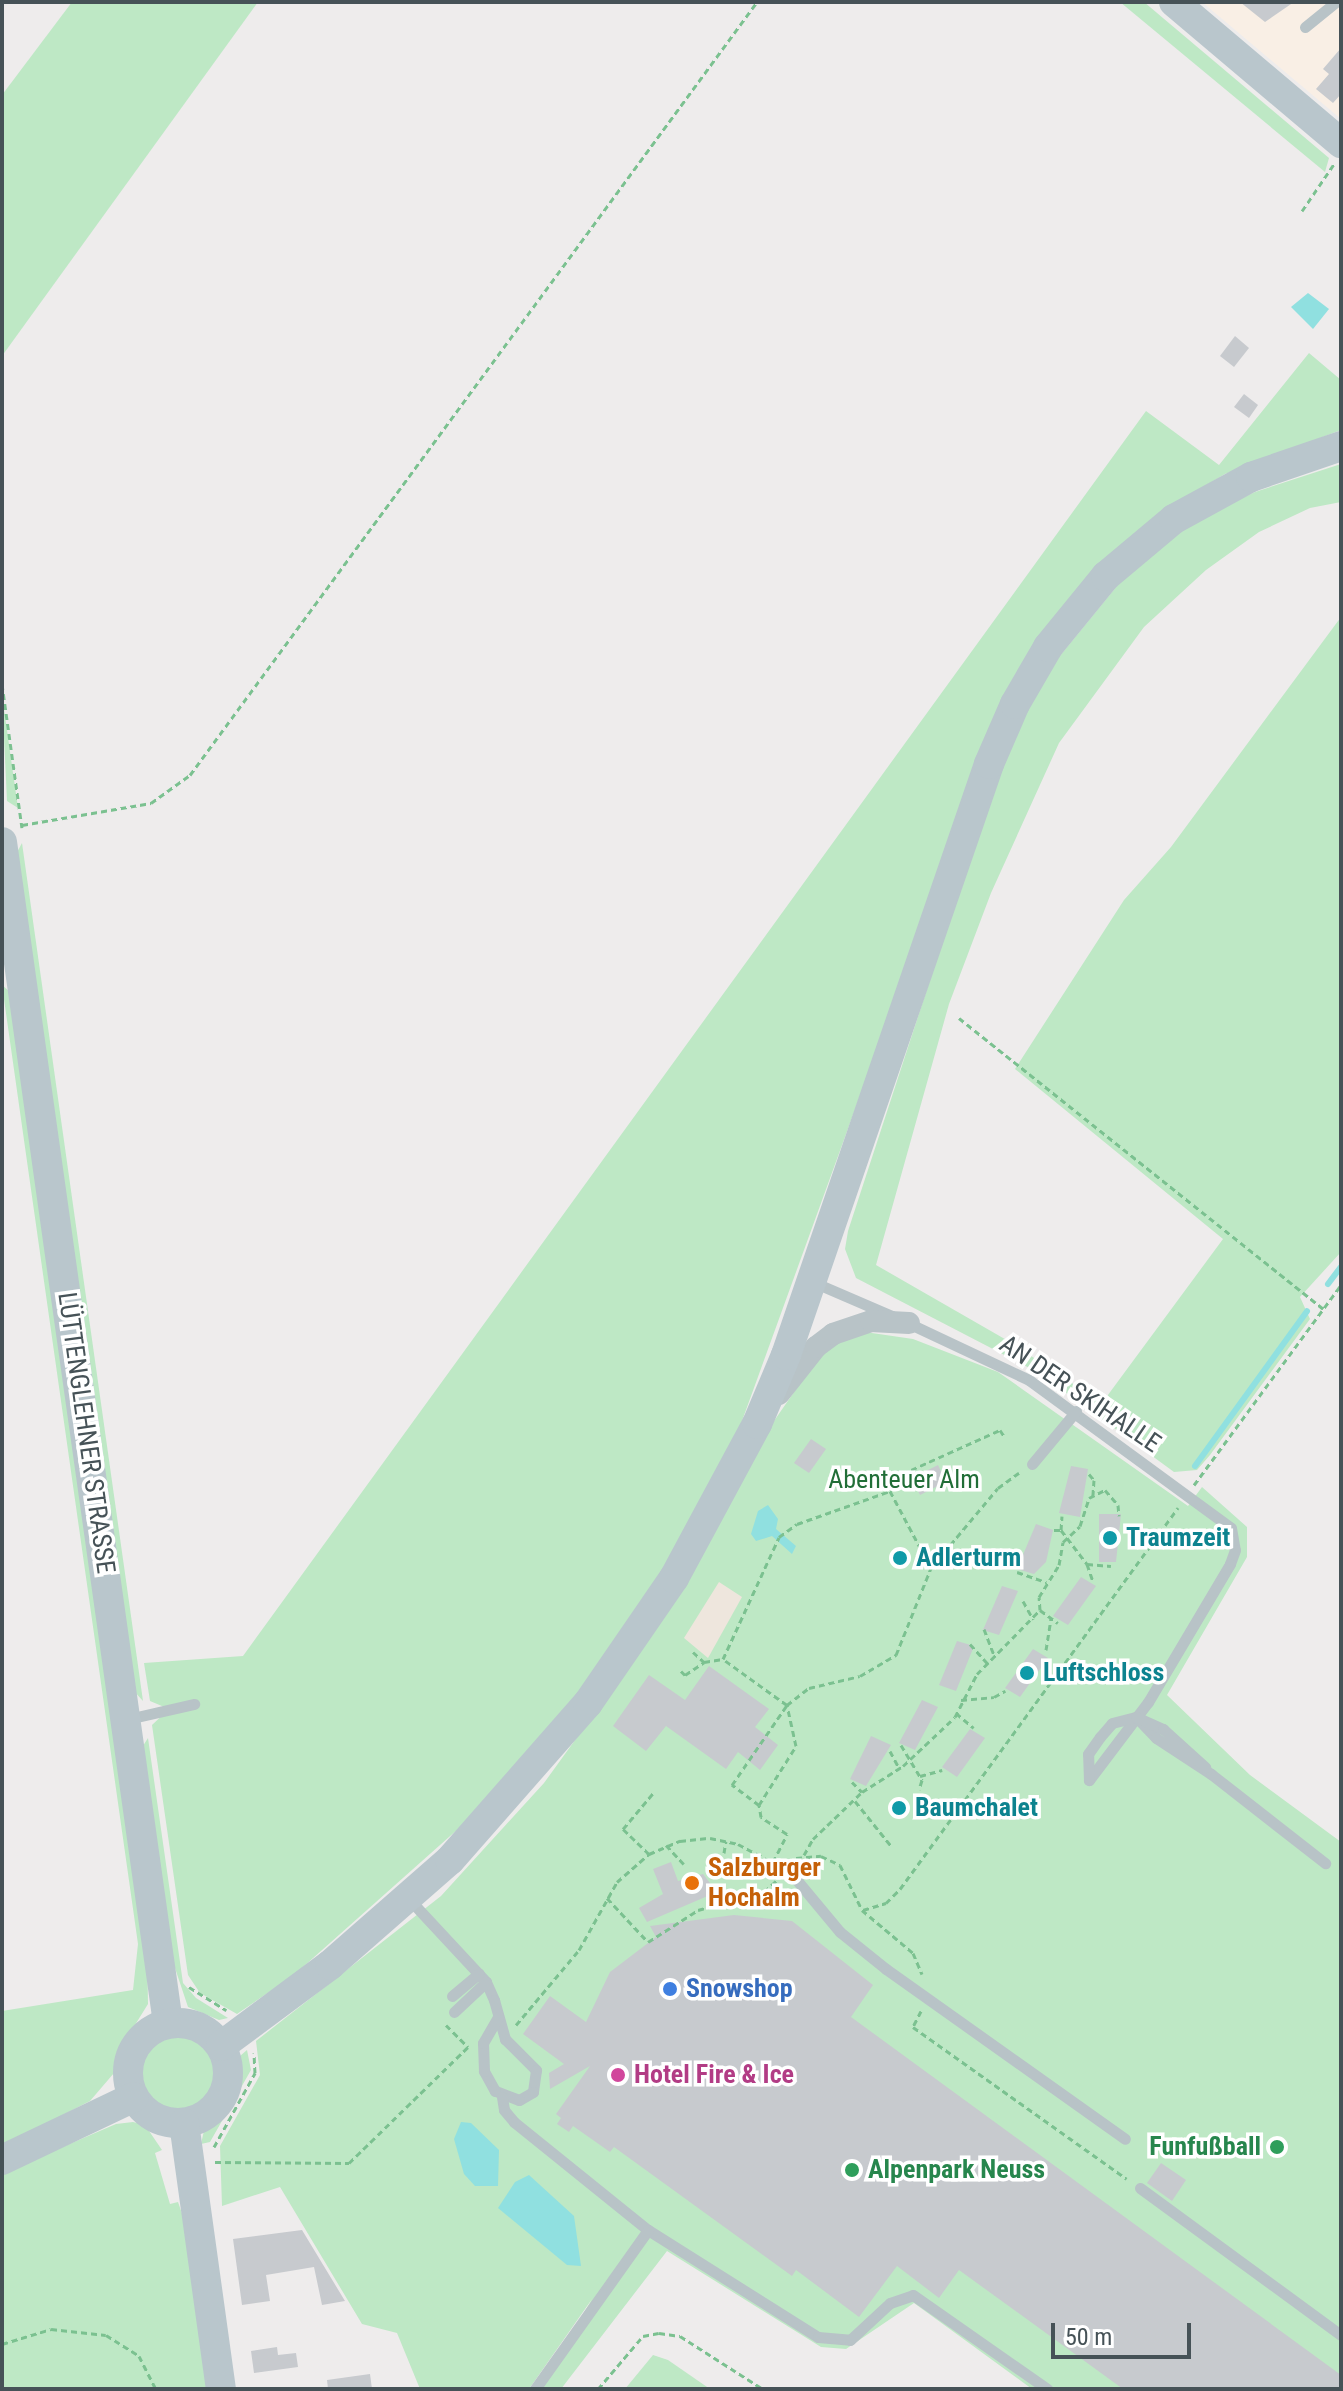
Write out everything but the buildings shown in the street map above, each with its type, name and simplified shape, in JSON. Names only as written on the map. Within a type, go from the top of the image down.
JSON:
[{"type":"main road","points":[[1174,2],[1339,141]]},
{"type":"main road","points":[[231,2039],[199,2027],[168,2023],[152,2030],[133,2051],[128,2079],[134,2097],[156,2118],[184,2123],[204,2116],[224,2094],[229,2075],[231,2039],[409,1899],[496,1812],[588,1703],[674,1578],[757,1424],[812,1281],[989,764],[1032,673],[1087,596],[1165,525],[1251,477],[1341,446]]},
{"type":"main road","name":"LÜTTENGLEHNER STRASSE","points":[[7,834],[168,2023]]},
{"type":"main road","points":[[2,2160],[134,2097]]},
{"type":"main road","points":[[184,2123],[221,2389]]},
{"type":"street","points":[[757,1424],[801,1363],[833,1334],[871,1321],[909,1323]]},
{"type":"lane","points":[[1305,27],[1336,2]]},
{"type":"lane","name":"AN DER SKIHALLE","points":[[812,1281],[1016,1373],[1076,1411],[1225,1520],[1235,1550],[1136,1717],[1089,1780]]},
{"type":"lane","points":[[1032,1464],[1076,1411]]},
{"type":"lane","points":[[126,1719],[194,1704]]},
{"type":"lane","points":[[1136,1717],[1163,1729],[1211,1774],[1325,1863]]},
{"type":"lane","points":[[790,1872],[840,1932],[1125,2139]]},
{"type":"lane","points":[[409,1899],[483,1978],[505,2039],[531,2061],[537,2082],[526,2098],[502,2097]]},
{"type":"lane","points":[[452,1996],[483,1978]]},
{"type":"lane","points":[[454,2012],[483,1978]]},
{"type":"lane","points":[[498,2017],[483,2043],[484,2071],[502,2097],[504,2110],[514,2122],[648,2230],[818,2337],[834,2342],[850,2340],[890,2303],[913,2295],[1047,2389]]},
{"type":"lane","points":[[1140,2188],[1341,2335]]},
{"type":"lane","points":[[535,2389],[648,2230]]},
{"type":"path","points":[[7,834],[151,803],[190,775],[757,2]]},
{"type":"path","points":[[1302,211],[1339,141]]},
{"type":"path","points":[[959,1018],[1323,1309]]},
{"type":"path","points":[[862,1910],[886,1903],[900,1889],[1341,1285]]},
{"type":"path","points":[[723,1659],[779,1537],[797,1524],[890,1491],[902,1474],[1000,1430],[1004,1436]]},
{"type":"path","points":[[759,1805],[732,1785],[787,1705],[809,1688],[860,1676],[896,1655],[931,1568],[998,1488],[1032,1464]]},
{"type":"path","points":[[1089,1474],[1094,1480],[1093,1496]]},
{"type":"path","points":[[804,1855],[813,1839],[862,1792],[908,1761],[956,1713],[961,1700],[988,1664],[1033,1619],[1040,1610],[1039,1597],[1046,1582],[1059,1565],[1066,1539],[1080,1526],[1082,1505],[1105,1490],[1118,1505],[1119,1516]]},
{"type":"path","points":[[890,1491],[931,1568]]},
{"type":"path","points":[[1062,1516],[1061,1530],[1087,1564],[1093,1581]]},
{"type":"path","points":[[1054,1530],[1061,1530]]},
{"type":"path","points":[[1087,1564],[1111,1566]]},
{"type":"path","points":[[1017,1572],[1046,1582]]},
{"type":"path","points":[[1023,1601],[1033,1619]]},
{"type":"path","points":[[1040,1610],[1058,1623]]},
{"type":"path","points":[[1046,1650],[1051,1618]]},
{"type":"path","points":[[984,1629],[995,1657]]},
{"type":"path","points":[[970,1644],[988,1664]]},
{"type":"path","points":[[693,1652],[704,1662]]},
{"type":"path","points":[[681,1671],[685,1675],[704,1662],[723,1659],[787,1705],[796,1746],[759,1805],[761,1817],[787,1834],[772,1862]]},
{"type":"path","points":[[961,1700],[994,1697],[1005,1691]]},
{"type":"path","points":[[956,1713],[974,1728]]},
{"type":"path","points":[[901,1745],[920,1776],[919,1790]]},
{"type":"path","points":[[890,1751],[899,1768]]},
{"type":"path","points":[[920,1776],[942,1770]]},
{"type":"path","points":[[852,1782],[862,1792]]},
{"type":"path","points":[[649,1854],[623,1829],[654,1792]]},
{"type":"path","points":[[855,1801],[892,1847]]},
{"type":"path","points":[[505,2039],[579,1950],[606,1897],[649,1854],[666,1845],[693,1838],[726,1841],[784,1868],[769,1890],[698,1910],[648,1942],[606,1897]]},
{"type":"path","points":[[724,1853],[726,1841]]},
{"type":"path","points":[[666,1845],[684,1864]]},
{"type":"path","points":[[793,1859],[804,1855],[840,1865],[862,1910],[913,1953],[928,1997],[913,2027],[1140,2188]]},
{"type":"path","points":[[440,2020],[468,2047]]},
{"type":"path","points":[[215,2177],[214,2146],[255,2073],[256,2059],[231,2039]]},
{"type":"path","points":[[214,2162],[349,2163],[468,2047],[483,2043]]},
{"type":"path","points":[[2,2344],[51,2329],[106,2335],[139,2356],[156,2389]]},
{"type":"path","points":[[598,2389],[643,2336],[659,2333],[680,2336],[763,2389]]},
{"type":"shaded area","points":[[1202,2],[1341,2],[1341,119]]},
{"type":"green space","points":[[72,2],[258,2],[2,356],[2,95]]},
{"type":"green space","points":[[1120,2],[1144,2],[1329,158],[1325,172]]},
{"type":"green space","points":[[1309,353],[1341,380],[1341,430],[1225,474],[1183,499],[1083,585],[862,1090],[734,1443],[667,1566],[595,1674],[458,1829],[294,1975],[237,2014],[200,1993],[188,1975],[152,1725],[169,1709],[150,1701],[144,1663],[243,1656],[1146,411],[1219,465]]},
{"type":"green space","points":[[1341,464],[1341,502],[1310,508],[1259,532],[1206,570],[1144,627],[1059,743],[991,893],[949,1004],[876,1265],[1010,1342],[1102,1403],[1223,1239],[1015,1069],[1124,900],[1171,847],[1341,617],[1341,1252],[1300,1297],[1310,1319],[1210,1455],[1197,1470],[1174,1472],[1039,1373],[856,1278],[845,1249],[848,1231],[993,787],[1041,679],[1130,570],[1200,518],[1255,492]]},
{"type":"green space","points":[[2,695],[18,808],[7,801]]},
{"type":"green space","points":[[22,843],[143,1701],[133,1690],[15,856]]},
{"type":"green space","points":[[2,985],[10,992],[147,1944],[148,2004],[117,2054],[114,2073],[90,2101],[2,2146],[2,2011],[133,1990],[138,1944]]},
{"type":"green space","name":"Alpenpark Neuss","points":[[865,1332],[913,1339],[998,1372],[1188,1506],[1202,1487],[1247,1527],[1247,1557],[1167,1695],[1250,1775],[1341,1842],[1341,2389],[1032,2389],[914,2303],[846,2349],[821,2347],[667,2251],[561,2389],[540,2389],[592,2299],[529,2389],[420,2389],[397,2333],[362,2324],[280,2187],[222,2206],[220,2146],[260,2075],[256,2041],[441,1896],[544,1783],[646,1642],[767,1431],[817,1359],[835,1343]]},
{"type":"green space","points":[[148,1738],[183,1983],[196,1998],[228,2018],[219,2020],[188,2007],[169,1950],[141,1749]]},
{"type":"green space","points":[[176,2032],[191,2035],[204,2044],[213,2057],[216,2072],[213,2087],[204,2100],[191,2109],[176,2112],[161,2109],[148,2100],[139,2087],[136,2072],[139,2057],[148,2044],[161,2035]]},
{"type":"green space","points":[[247,2050],[251,2070],[210,2142],[201,2144],[205,2126],[228,2102],[240,2056]]},
{"type":"green space","points":[[133,2122],[145,2125],[162,2150],[155,2153],[170,2204],[178,2202],[188,2231],[210,2389],[2,2389],[2,2173],[116,2124]]},
{"type":"green space","points":[[653,2355],[668,2360],[710,2389],[625,2389]]},
{"type":"sand","points":[[719,1582],[742,1597],[708,1658],[684,1638]]},
{"type":"water","points":[[1308,293],[1329,309],[1313,329],[1291,307]]},
{"type":"water","points":[[768,1505],[778,1519],[776,1529],[796,1546],[792,1554],[772,1536],[756,1541],[751,1534],[758,1511]]},
{"type":"water","points":[[461,2122],[471,2123],[499,2150],[498,2186],[475,2186],[464,2174],[454,2139]]},
{"type":"water","points":[[529,2175],[574,2216],[581,2266],[567,2265],[498,2208],[515,2182]]},
{"type":"waterway","points":[[1328,1284],[1341,1267]]},
{"type":"waterway","points":[[1195,1466],[1307,1311]]},
{"type":"place","name":"Traumzeit","points":[[1110,1538]]},
{"type":"place","name":"Adlerturm","points":[[900,1558]]},
{"type":"place","name":"Luftschloss","points":[[1027,1673]]},
{"type":"place","name":"Baumchalet","points":[[899,1808]]},
{"type":"place","name":"Salzburger Hochalm","points":[[692,1883]]},
{"type":"place","name":"Snowshop","points":[[670,1989]]},
{"type":"place","name":"Hotel Fire & Ice","points":[[618,2075]]},
{"type":"place","name":"Funfußball","points":[[1277,2147]]},
{"type":"place","name":"Alpenpark Neuss","points":[[852,2170]]},
{"type":"park label","name":"Abenteuer Alm","points":[[904,1480]]}]
